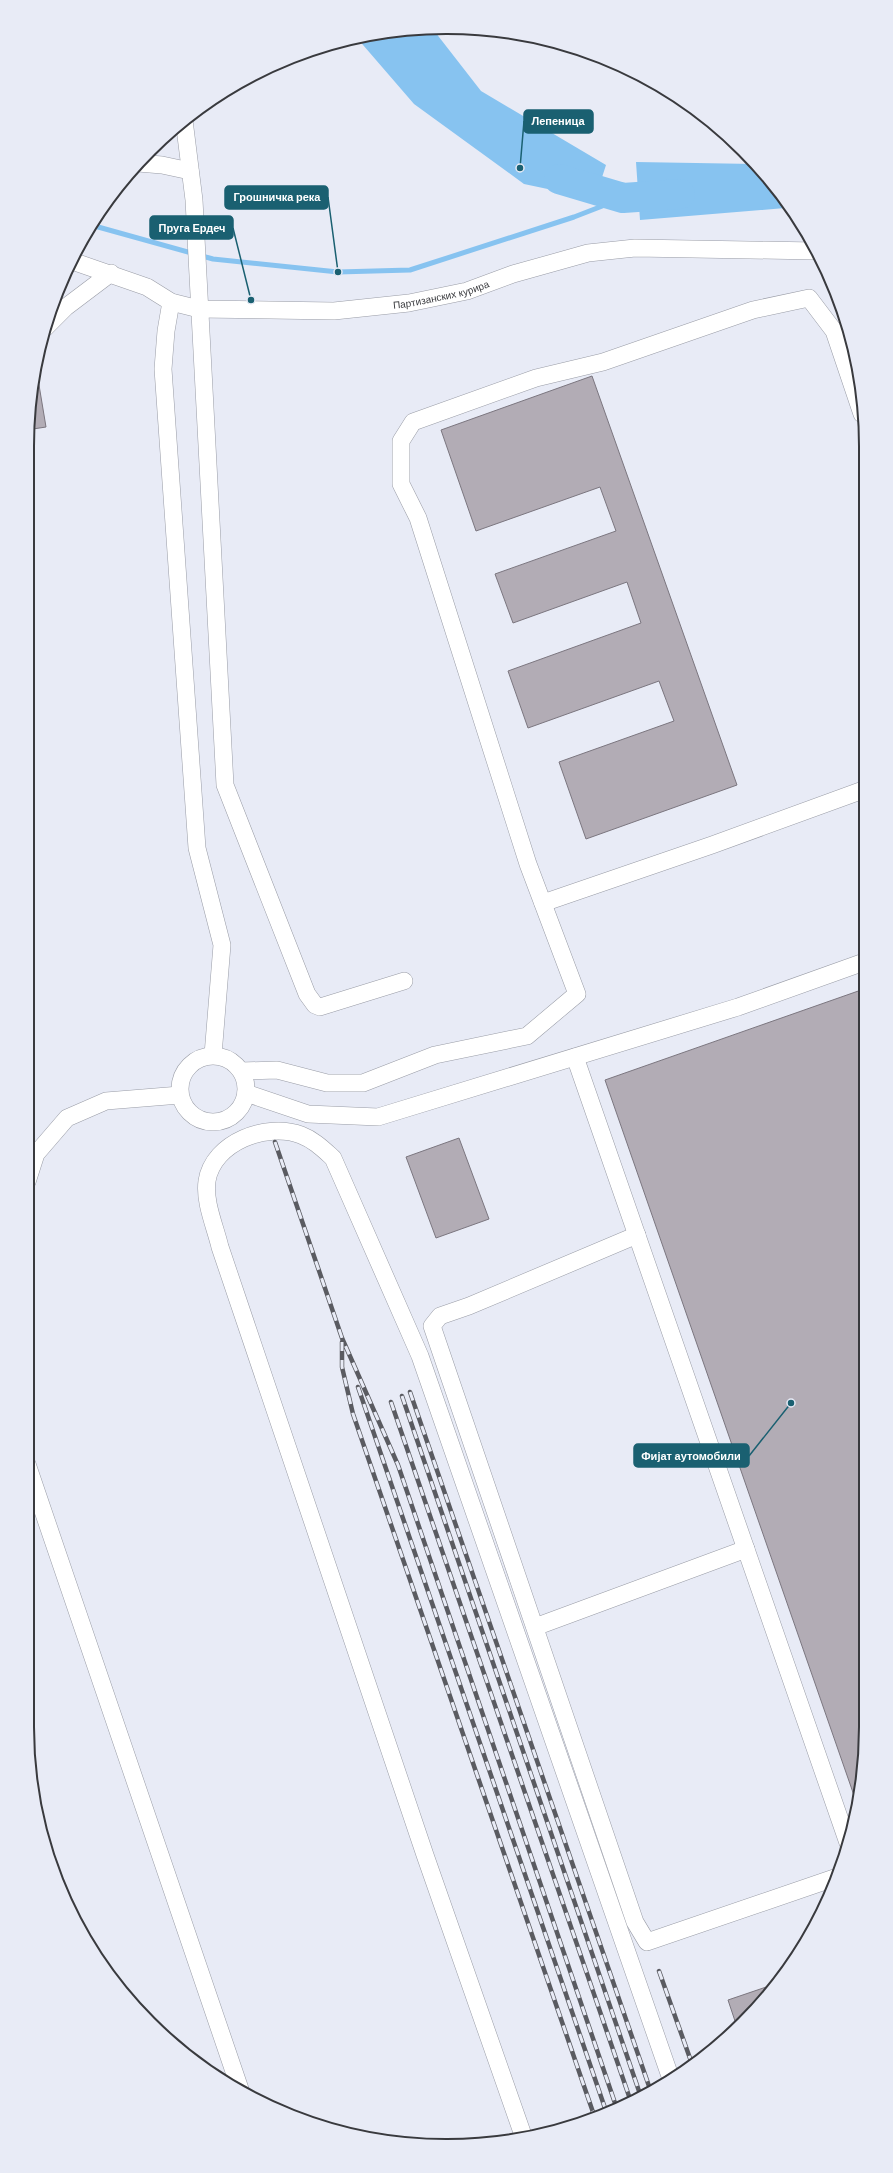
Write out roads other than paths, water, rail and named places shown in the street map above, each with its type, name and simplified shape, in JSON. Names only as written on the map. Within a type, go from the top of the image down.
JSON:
[{"type":"street","points":[[185,128],[194,200],[224,785],[307,994],[315,1005],[320,1007],[404,981]]},
{"type":"street","points":[[147,164],[162,165],[190,171]]},
{"type":"street","name":"Партизанских курира","points":[[78,263],[111,273],[147,287],[171,302],[199,309],[334,311],[409,303],[467,290],[513,274],[588,253],[635,248],[809,251]]},
{"type":"street","points":[[55,318],[66,307],[111,273]]},
{"type":"street","points":[[241,1072],[277,1070],[327,1083],[363,1083],[435,1055],[527,1036],[577,994],[528,864],[418,518],[401,484],[401,441],[413,422],[536,378],[603,362],[753,310],[809,298],[834,331],[855,393]]},
{"type":"street","points":[[171,302],[166,331],[163,369],[197,848],[222,945],[213,1055]]},
{"type":"street","points":[[543,903],[712,845],[859,792]]},
{"type":"street","points":[[246,1093],[308,1114],[378,1117],[738,1007],[859,964]]},
{"type":"street","points":[[213,1055],[224,1057],[234,1063],[241,1072],[246,1082],[246,1093],[243,1103],[237,1112],[229,1118],[219,1122],[208,1122],[198,1119],[189,1113],[183,1105],[180,1094],[180,1083],[184,1072],[197,1060],[213,1055]]},
{"type":"street","points":[[575,1057],[845,1834]]},
{"type":"street","points":[[34,1160],[36,1154],[67,1118],[106,1101],[180,1094]]},
{"type":"street","points":[[522,2132],[425,1855],[247,1328],[211,1214],[206,1194],[207,1180],[213,1166],[230,1146],[246,1136],[269,1133],[300,1135],[318,1143],[333,1158],[420,1356],[669,2074]]},
{"type":"street","points":[[637,1235],[469,1306],[440,1316],[432,1326],[635,1922],[647,1942],[830,1880]]},
{"type":"street","points":[[34,1485],[238,2083]]},
{"type":"street","points":[[535,1627],[746,1549]]},
{"type":"water","points":[[437,34],[481,91],[606,165],[595,199],[524,184],[414,104],[361,43],[393,38]]},
{"type":"water","points":[[636,162],[746,164],[774,195],[783,208],[640,220]]},
{"type":"waterway","points":[[559,179],[623,198],[680,194]]},
{"type":"waterway","points":[[98,227],[213,259],[338,272],[410,270],[574,217],[623,198]]},
{"type":"railway","points":[[275,1142],[342,1338],[398,1465],[615,2103]]},
{"type":"railway","points":[[342,1342],[342,1367],[353,1414],[593,2112]]},
{"type":"railway","points":[[358,1387],[605,2108]]},
{"type":"railway","points":[[410,1392],[649,2086]]},
{"type":"railway","points":[[402,1396],[639,2091]]},
{"type":"railway","points":[[391,1402],[629,2096]]},
{"type":"railway","points":[[659,1971],[690,2059]]},
{"type":"place","name":"Лепеница","points":[[520,168]]},
{"type":"place","name":"Грошничка река","points":[[338,272]]},
{"type":"place","name":"Пруга Ердеч","points":[[251,300]]},
{"type":"place","name":"Фијат аутомобили","points":[[791,1403]]}]
